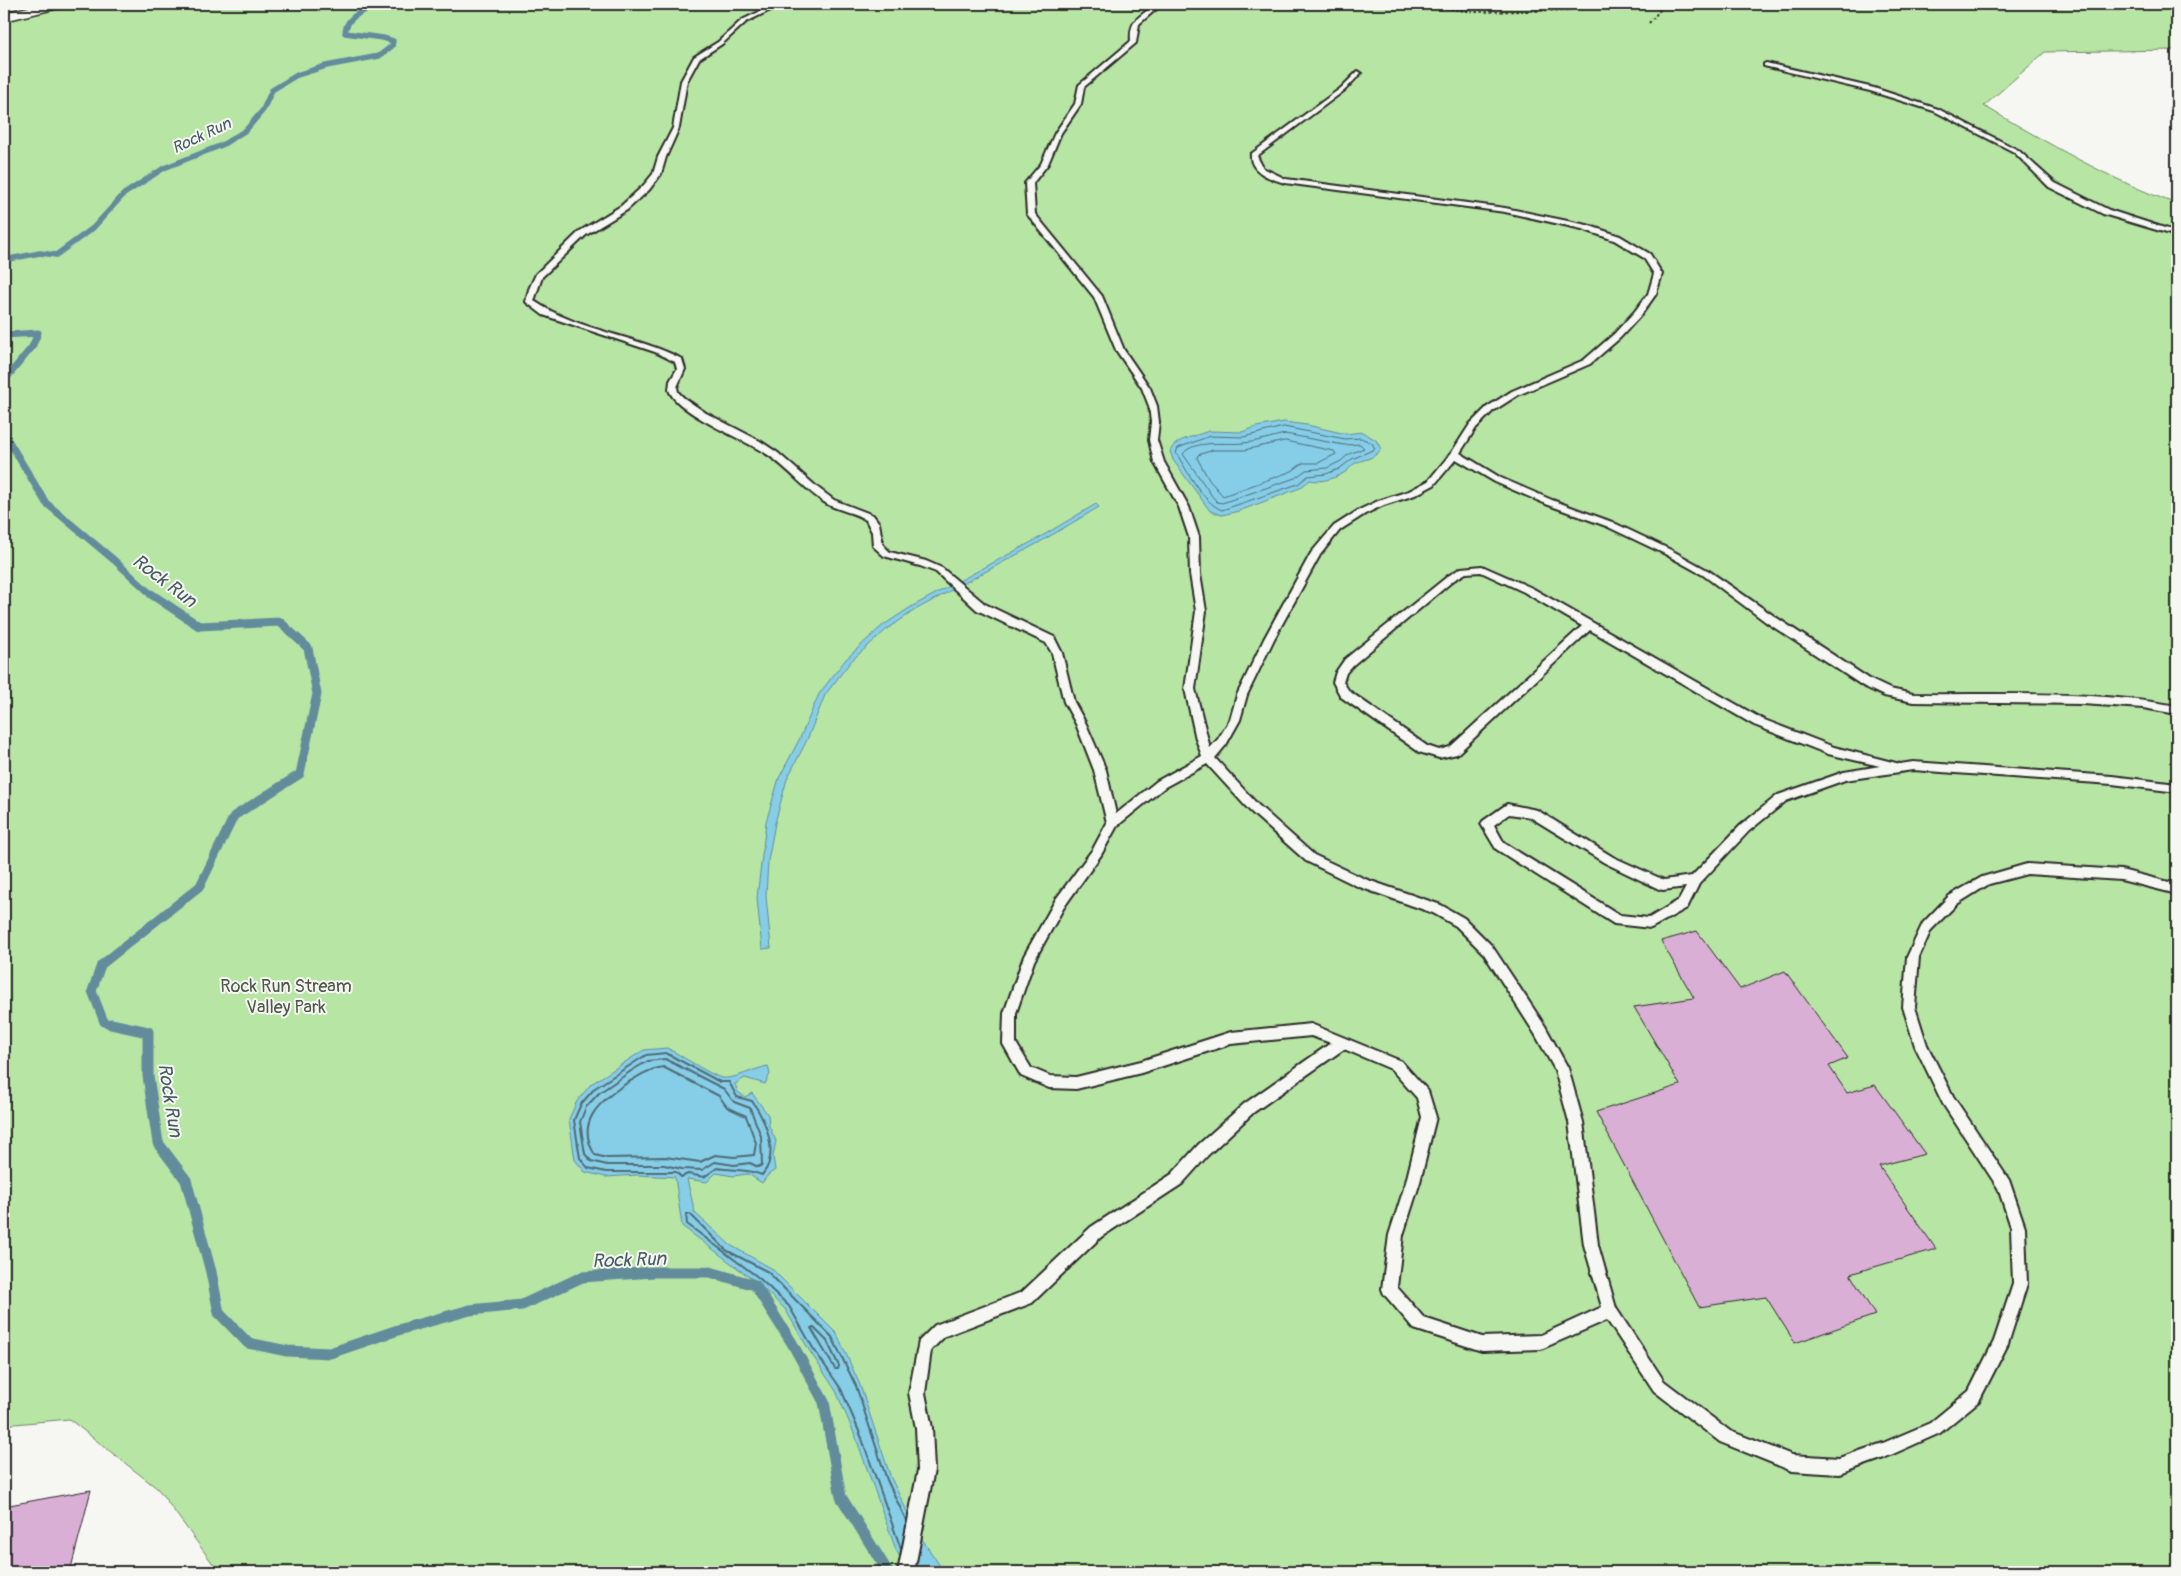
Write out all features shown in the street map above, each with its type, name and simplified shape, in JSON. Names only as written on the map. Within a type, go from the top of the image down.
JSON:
[{"type":"street","points":[[4,17],[58,4]]},
{"type":"lane","points":[[780,4],[744,21],[720,42],[696,58],[684,81],[676,128],[662,157],[657,174],[646,188],[624,208],[583,233],[568,246],[539,276],[530,302],[546,313],[566,322],[658,350],[670,356],[679,362],[681,369],[672,385],[674,393],[683,402],[721,426],[764,447],[787,462],[815,490],[833,504],[868,516],[876,524],[878,546],[887,554],[923,563],[939,570],[982,607],[1050,640],[1057,653],[1069,702],[1081,724],[1100,770],[1113,823]]},
{"type":"lane","points":[[1159,4],[1135,22],[1132,28],[1134,42],[1082,86],[1078,104],[1058,133],[1044,164],[1029,183],[1029,199],[1032,214],[1041,228],[1098,296],[1120,350],[1146,388],[1153,406],[1155,422],[1153,440],[1159,462],[1184,507],[1194,537],[1195,574],[1201,611],[1190,689],[1201,739],[1208,758],[1254,808],[1310,858],[1361,883],[1438,909],[1460,922],[1488,950],[1540,1030],[1561,1068],[1576,1122],[1591,1245],[1610,1311],[1659,1386],[1725,1437],[1792,1463],[1839,1466],[1884,1450],[1935,1428],[1974,1396],[2001,1344],[2020,1284],[2018,1227],[2004,1185],[1948,1100],[1920,1046],[1909,1007],[1913,957],[1927,927],[1954,900],[1986,880],[2027,869],[2121,875],[2177,889]]},
{"type":"lane","points":[[1766,65],[1872,89],[1936,110],[2016,152],[2052,185],[2106,212],[2177,234]]},
{"type":"lane","points":[[1358,73],[1343,89],[1253,155],[1255,164],[1264,174],[1285,181],[1505,210],[1584,226],[1616,238],[1647,256],[1658,274],[1652,294],[1617,336],[1587,362],[1551,379],[1514,393],[1490,409],[1473,426],[1455,454],[1431,483],[1412,493],[1381,503],[1362,512],[1337,528],[1316,553],[1252,672],[1242,695],[1235,720],[1222,742],[1208,758],[1161,784],[1113,823],[1097,852],[1060,903],[1028,960],[1010,1013],[1009,1044],[1026,1072],[1049,1082],[1076,1082],[1140,1067],[1231,1038],[1310,1030],[1396,1065],[1423,1094],[1429,1117],[1413,1182],[1396,1234],[1389,1289],[1419,1324],[1482,1344],[1541,1342],[1610,1311]]},
{"type":"lane","points":[[1455,454],[1498,480],[1549,502],[1609,524],[1668,552],[1706,574],[1867,683],[1888,693],[1913,698],[2082,700],[2144,704],[2177,710]]},
{"type":"lane","points":[[1588,625],[1453,751],[1439,754],[1423,749],[1345,694],[1338,682],[1341,672],[1350,662],[1437,589],[1464,570],[1482,569],[1502,577],[1588,625],[1758,722],[1832,751],[1902,768]]},
{"type":"lane","points":[[1695,881],[1663,885],[1609,860],[1533,813],[1507,809],[1487,824],[1500,846],[1618,920],[1651,924],[1683,904],[1695,881],[1745,828],[1782,798],[1844,776],[1913,766],[2112,780],[2177,788]]},
{"type":"lane","points":[[906,1572],[926,1470],[924,1428],[916,1393],[924,1346],[940,1330],[1027,1298],[1096,1232],[1177,1179],[1203,1150],[1249,1108],[1343,1042]]},
{"type":"path","points":[[1416,4],[1439,10],[1472,13],[1571,10]]},
{"type":"path","points":[[1649,23],[1665,4]]},
{"type":"green space","name":"Rock Run Stream Valley Park","points":[[58,4],[2177,4],[2177,50],[2045,52],[1984,106],[2103,172],[2177,204],[2177,1572],[219,1572],[158,1489],[69,1419],[4,1425],[4,17]]},
{"type":"water","points":[[1284,422],[1346,434],[1362,432],[1376,440],[1381,449],[1375,456],[1357,462],[1344,473],[1335,477],[1320,481],[1310,480],[1300,488],[1239,511],[1222,515],[1210,511],[1173,460],[1170,451],[1174,445],[1182,440],[1209,431],[1242,432],[1256,427]]},
{"type":"water","points":[[1096,504],[1099,507],[1040,542],[915,610],[886,630],[851,661],[825,695],[807,740],[787,779],[775,823],[768,861],[766,896],[771,948],[762,949],[757,898],[766,822],[779,778],[800,738],[819,694],[846,659],[882,626],[911,607],[1037,539]]},
{"type":"water","points":[[667,1048],[722,1078],[732,1077],[768,1066],[770,1074],[765,1084],[745,1078],[735,1084],[738,1092],[745,1097],[752,1093],[768,1115],[769,1126],[776,1141],[773,1156],[775,1170],[762,1183],[748,1174],[733,1176],[716,1173],[707,1182],[687,1179],[695,1213],[730,1245],[771,1268],[837,1334],[860,1385],[891,1478],[916,1530],[944,1572],[909,1572],[896,1550],[856,1438],[836,1391],[785,1309],[756,1282],[682,1226],[675,1177],[637,1175],[606,1177],[585,1172],[575,1160],[569,1119],[577,1101],[591,1084],[644,1050]]},
{"type":"building","points":[[1697,931],[1740,989],[1785,971],[1848,1058],[1829,1066],[1847,1093],[1875,1085],[1925,1154],[1879,1166],[1936,1249],[1850,1274],[1875,1315],[1795,1343],[1766,1297],[1699,1307],[1596,1112],[1680,1085],[1634,1007],[1694,998],[1661,941]]},
{"type":"building","points":[[91,1490],[70,1572],[4,1572],[4,1506]]},
{"type":"waterway","name":"Rock Run","points":[[6,260],[4,260],[40,253],[56,255],[93,228],[124,194],[164,168],[222,145],[246,130],[263,110],[272,90],[297,75],[326,66],[379,56],[392,46],[393,41],[345,33],[346,26],[360,13],[387,4]]},
{"type":"waterway","name":"Rock Run","points":[[4,335],[38,333],[32,347],[4,381]]},
{"type":"waterway","name":"Rock Run","points":[[4,433],[46,503],[114,560],[152,595]]},
{"type":"waterway","name":"Rock Run","points":[[116,1025],[104,1022],[92,991],[101,965],[200,886],[234,816],[300,774],[317,694],[308,648],[280,622],[199,626],[151,594]]},
{"type":"waterway","name":"Rock Run","points":[[111,1024],[148,1032],[148,1076],[158,1143],[186,1180],[211,1272],[219,1313],[248,1343],[287,1351],[330,1353],[398,1330],[470,1310],[522,1305],[582,1277],[654,1272],[710,1272],[755,1285],[792,1343],[824,1402],[841,1497],[888,1572]]}]
